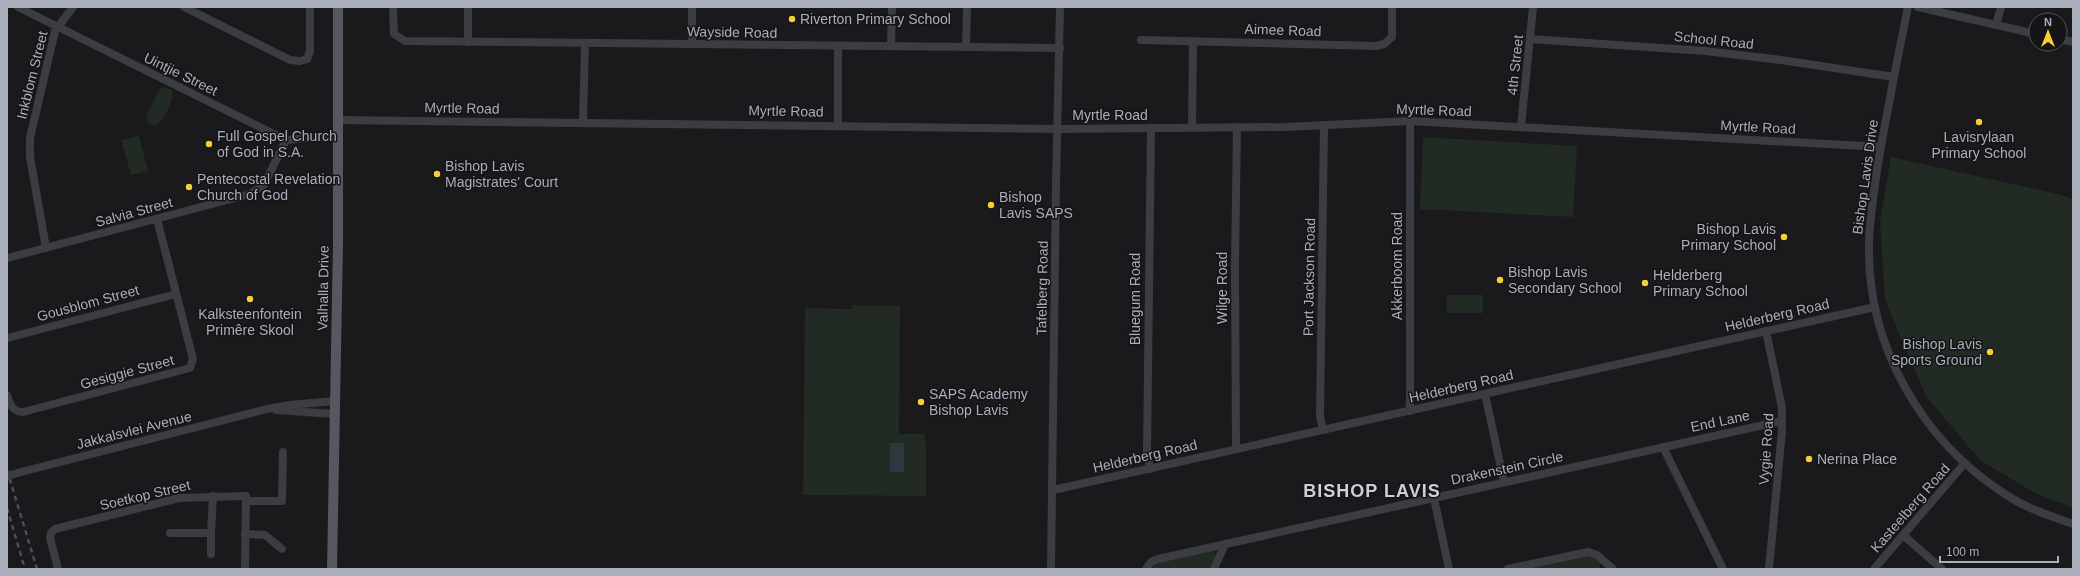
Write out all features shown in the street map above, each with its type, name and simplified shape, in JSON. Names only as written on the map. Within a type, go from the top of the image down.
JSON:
[{"type":"main road","name":"Valhalla Drive","points":[[332,569],[338,243],[338,7]]},
{"type":"street","name":"Uintjie Street","points":[[18,7],[286,140]]},
{"type":"street","name":"Inkblom Street","points":[[46,248],[29,147],[55,30],[73,7]]},
{"type":"street","points":[[184,7],[290,60],[304,61],[309,56],[310,51],[310,7]]},
{"type":"street","name":"Wayside Road","points":[[393,7],[394,34],[405,41],[1060,48]]},
{"type":"street","points":[[468,7],[468,42]]},
{"type":"street","points":[[692,7],[692,44]]},
{"type":"street","points":[[891,46],[892,7]]},
{"type":"street","points":[[966,47],[967,7]]},
{"type":"street","name":"Tafelberg Road","points":[[1051,569],[1060,7]]},
{"type":"street","name":"Aimee Road","points":[[1141,40],[1376,46],[1384,44],[1392,37],[1392,7]]},
{"type":"street","name":"4th Street","points":[[1521,126],[1533,7]]},
{"type":"street","name":"Bishop Lavis Drive","points":[[1908,7],[1881,147],[1869,241],[1870,267],[1875,307],[1889,354],[1916,409],[1940,439],[1964,464],[2009,497],[2030,508],[2073,524]]},
{"type":"street","points":[[1918,7],[2028,32]]},
{"type":"street","points":[[1996,25],[2001,7]]},
{"type":"street","name":"School Road","points":[[1530,39],[1705,51],[1894,77]]},
{"type":"street","points":[[1192,128],[1193,41]]},
{"type":"street","points":[[583,122],[585,43]]},
{"type":"street","points":[[838,46],[838,125]]},
{"type":"street","name":"Myrtle Road","points":[[338,120],[838,125],[1058,129],[1237,127],[1410,121],[1881,147]]},
{"type":"street","name":"Akkerboom Road","points":[[1410,121],[1410,411]]},
{"type":"street","name":"Port Jackson Road","points":[[1323,430],[1320,416],[1324,125]]},
{"type":"street","name":"Wilge Road","points":[[1236,450],[1235,265],[1237,127]]},
{"type":"street","name":"Bluegum Road","points":[[1150,469],[1147,444],[1151,128]]},
{"type":"street","points":[[286,140],[338,136]]},
{"type":"street","name":"Salvia Street","points":[[7,258],[250,194],[257,191],[264,184],[286,140]]},
{"type":"street","name":"Gesiggie Street","points":[[7,395],[14,409],[18,412],[29,411],[190,368],[193,359],[157,219]]},
{"type":"street","name":"Gousblom Street","points":[[7,338],[176,294]]},
{"type":"street","name":"Helderberg Road","points":[[1052,490],[1875,307]]},
{"type":"street","name":"Vygie Road","points":[[1766,331],[1781,396],[1782,421],[1769,569]]},
{"type":"street","points":[[1484,394],[1504,482]]},
{"type":"street","name":"Jakkalsvlei Avenue","points":[[7,476],[267,409],[290,405],[335,401]]},
{"type":"street","name":"Jakkalsvlei Avenue","points":[[267,409],[334,414]]},
{"type":"street","name":"End Lane","points":[[1663,447],[1782,421]]},
{"type":"street","points":[[1663,447],[1723,569]]},
{"type":"street","name":"Drakenstein Circle","points":[[1146,569],[1151,562],[1158,559],[1663,447]]},
{"type":"street","points":[[244,569],[246,501],[282,501],[283,452]]},
{"type":"street","name":"Kasteelberg Road","points":[[1874,569],[1964,464]]},
{"type":"street","points":[[211,554],[213,496]]},
{"type":"street","name":"Soetkop Street","points":[[58,569],[51,546],[51,533],[55,529],[179,498],[246,496],[246,501]]},
{"type":"street","points":[[1434,498],[1449,569]]},
{"type":"street","points":[[170,533],[211,533]]},
{"type":"street","points":[[245,534],[265,535],[282,549]]},
{"type":"street","points":[[1903,535],[1942,569]]},
{"type":"street","points":[[1214,569],[1225,544]]},
{"type":"street","points":[[1508,569],[1588,552],[1597,554],[1609,568]]},
{"type":"shaded area","points":[[163,87],[172,90],[172,99],[168,111],[161,121],[154,126],[148,123],[146,116],[159,90]]},
{"type":"shaded area","points":[[139,136],[148,171],[131,175],[121,140]]},
{"type":"shaded area","points":[[1423,137],[1577,146],[1573,217],[1420,209]]},
{"type":"shaded area","name":"Bishop Lavis Sports Ground","points":[[1891,157],[2058,194],[2073,199],[2073,508],[2035,493],[1980,460],[1926,396],[1885,298],[1880,221]]},
{"type":"shaded area","points":[[1447,295],[1483,295],[1483,313],[1447,313]]},
{"type":"shaded area","points":[[853,305],[900,306],[899,434],[925,434],[926,496],[803,495],[805,308],[852,309]]},
{"type":"shaded area","points":[[890,443],[904,443],[904,472],[890,472]]},
{"type":"shaded area","points":[[1212,551],[1216,555],[1210,569],[1150,569],[1158,563]]},
{"type":"shaded area","points":[[1589,554],[1600,563],[1600,569],[1525,569]]},
{"type":"railway","points":[[7,470],[37,569]]},
{"type":"railway","points":[[7,508],[25,569]]},
{"type":"place","name":"Riverton Primary School","points":[[792,19]]},
{"type":"place","name":"Lavisrylaan Primary School","points":[[1979,122]]},
{"type":"place","name":"Full Gospel Church of God in S.A.","points":[[209,144]]},
{"type":"place","name":"Bishop Lavis Magistrates' Court","points":[[437,174]]},
{"type":"place","name":"Pentecostal Revelation Church of God","points":[[189,187]]},
{"type":"place","name":"Bishop Lavis SAPS","points":[[991,205]]},
{"type":"place","name":"Bishop Lavis Primary School","points":[[1784,237]]},
{"type":"place","name":"Bishop Lavis Secondary School","points":[[1500,280]]},
{"type":"place","name":"Helderberg Primary School","points":[[1645,283]]},
{"type":"place","name":"Kalksteenfontein Primêre Skool","points":[[250,299]]},
{"type":"place","name":"Bishop Lavis Sports Ground","points":[[1990,352]]},
{"type":"place","name":"SAPS Academy Bishop Lavis","points":[[921,402]]},
{"type":"place","name":"Nerina Place","points":[[1809,459]]},
{"type":"district","name":"BISHOP LAVIS","points":[[1372,491]]}]
